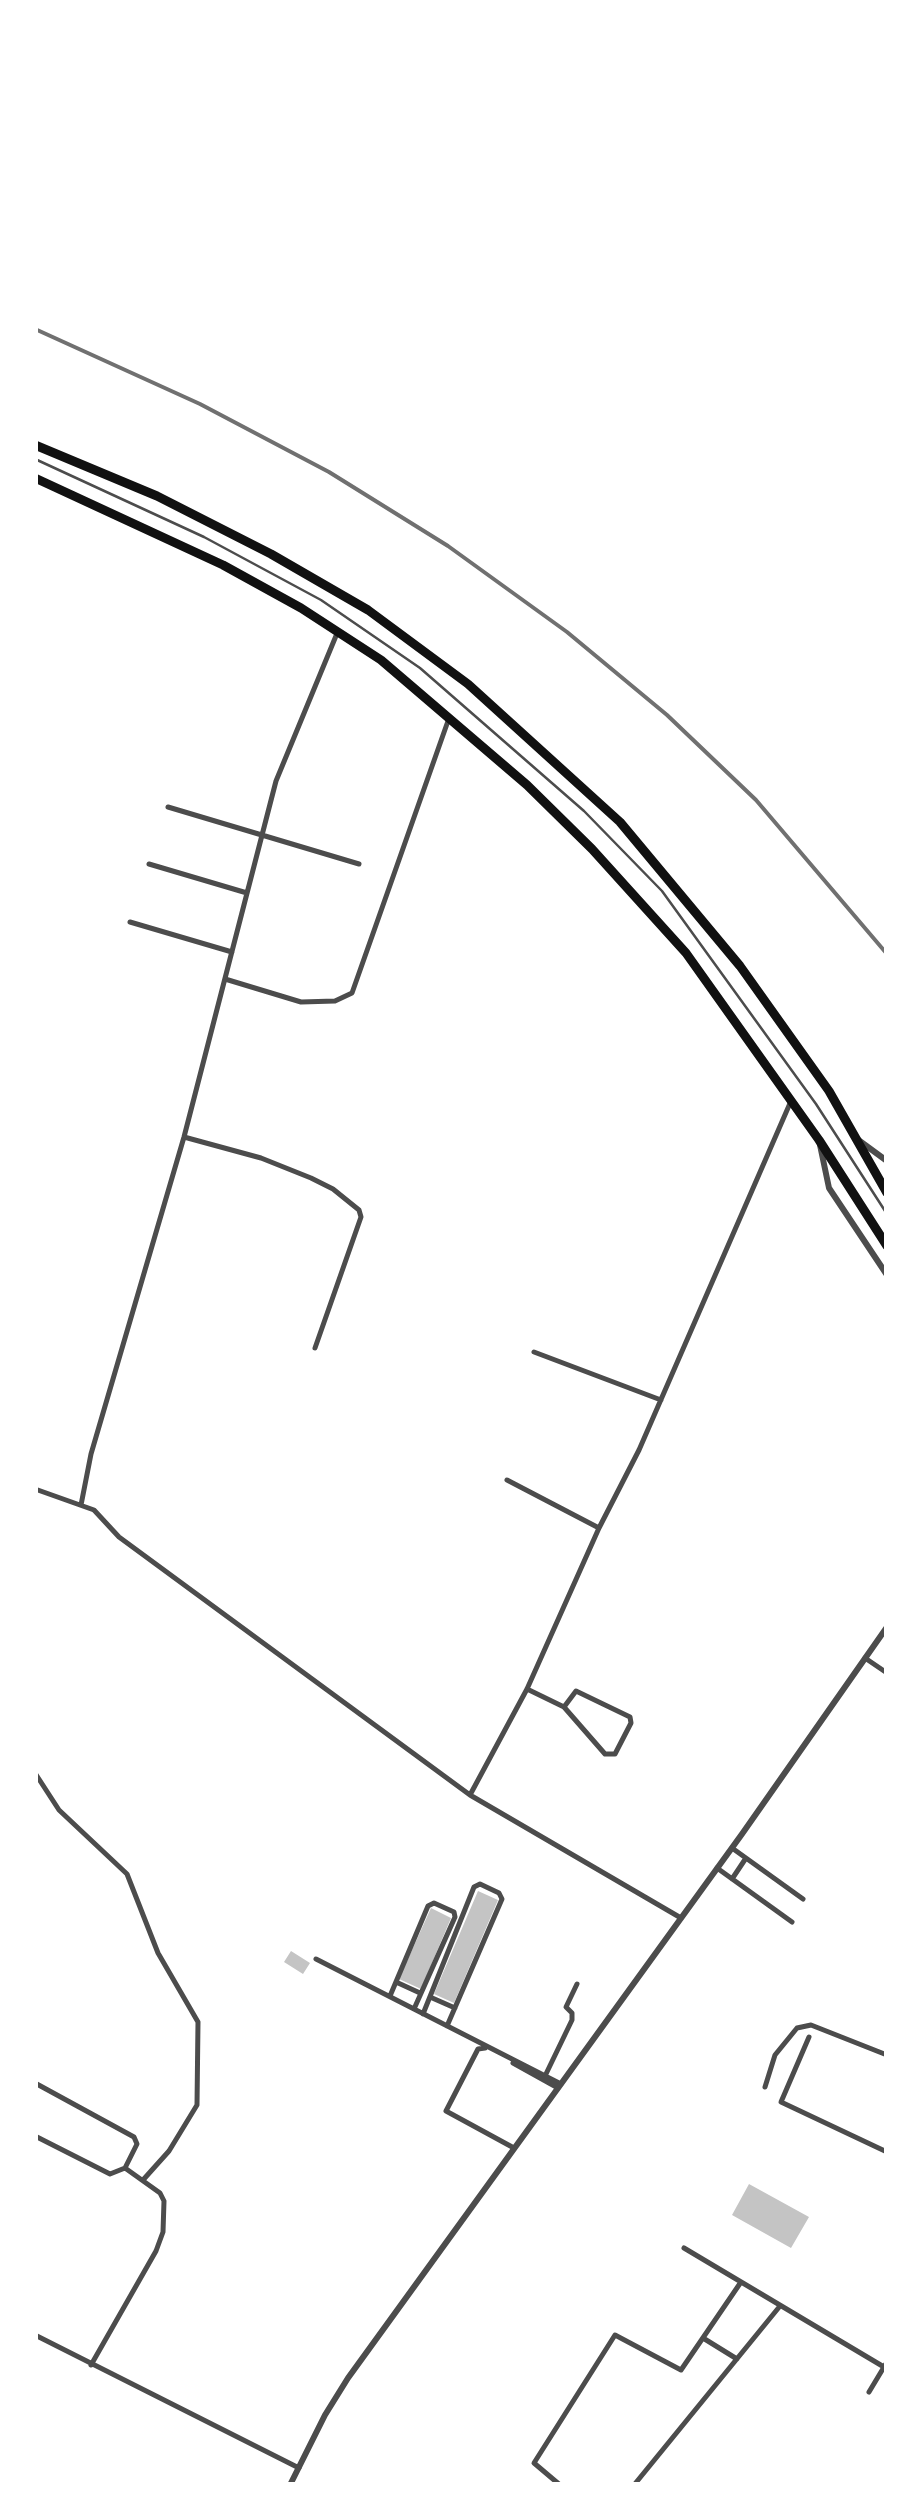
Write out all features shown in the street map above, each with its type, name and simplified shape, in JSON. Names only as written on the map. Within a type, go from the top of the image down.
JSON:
[{"type":"main road","points":[[35,445],[156,496],[271,554],[368,610],[468,684],[620,822],[740,966],[829,1091],[887,1193]]},
{"type":"main road","points":[[35,478],[223,565],[338,631],[381,660],[539,796],[674,940],[819,1140],[887,1246]]},
{"type":"street","points":[[80,1505],[91,1454],[184,1137],[276,781],[338,631]]},
{"type":"street","points":[[225,979],[301,1002],[335,1001],[352,993],[450,717]]},
{"type":"street","points":[[168,808],[360,864]]},
{"type":"street","points":[[149,864],[248,894]]},
{"type":"street","points":[[130,922],[232,952]]},
{"type":"street","points":[[470,1795],[527,1689],[661,1400],[791,1100]]},
{"type":"street","points":[[852,1135],[887,1160]]},
{"type":"street","points":[[184,1137],[260,1158],[311,1178],[333,1189],[359,1210],[361,1217],[315,1348]]},
{"type":"street","points":[[819,1140],[829,1188],[887,1275]]},
{"type":"street","points":[[534,1352],[661,1400]]},
{"type":"street","points":[[507,1480],[599,1528]]},
{"type":"street","points":[[35,1489],[94,1510],[119,1537],[470,1795],[681,1918]]},
{"type":"street","points":[[290,2485],[324,2415],[348,2378],[887,1627]]},
{"type":"street","points":[[865,1658],[887,1673]]},
{"type":"street","points":[[527,1689],[564,1708],[608,1755],[615,1754],[631,1723],[627,1715],[578,1691],[572,1692],[564,1708]]},
{"type":"street","points":[[35,1773],[60,1810],[127,1874],[158,1954],[198,2022],[196,2104],[169,2151],[143,2180]]},
{"type":"street","points":[[732,1848],[803,1899]]},
{"type":"street","points":[[732,1879],[746,1858]]},
{"type":"street","points":[[717,1868],[792,1922]]},
{"type":"street","points":[[423,2014],[474,1887],[480,1884],[500,1893],[502,1898],[447,2026]]},
{"type":"street","points":[[390,1997],[428,1906],[434,1903],[454,1912],[414,2009]]},
{"type":"street","points":[[316,1959],[559,2086]]},
{"type":"street","points":[[396,1982],[421,1994]]},
{"type":"street","points":[[545,2076],[572,2020],[566,2007],[577,1984]]},
{"type":"street","points":[[430,1997],[455,2008]]},
{"type":"street","points":[[765,2087],[776,2055],[797,2028],[811,2025],[887,2055]]},
{"type":"street","points":[[809,2037],[781,2102],[887,2152]]},
{"type":"street","points":[[514,2148],[446,2112],[478,2050],[484,2048],[559,2086]]},
{"type":"street","points":[[35,2084],[134,2136],[136,2148],[125,2168],[116,2174],[104,2172],[35,2136]]},
{"type":"street","points":[[92,2364],[163,2232],[164,2200],[125,2168]]},
{"type":"street","points":[[684,2248],[885,2365],[869,2392]]},
{"type":"street","points":[[560,2485],[534,2463],[615,2334],[681,2370],[742,2282]]},
{"type":"street","points":[[634,2485],[780,2306]]},
{"type":"street","points":[[35,2335],[299,2468]]},
{"type":"street","points":[[703,2338],[736,2359]]},
{"type":"lane","points":[[35,459],[204,537],[322,600],[420,668],[607,834],[662,891],[816,1104],[887,1214]]},
{"type":"building","points":[[478,1891],[498,1900],[454,2003],[434,1994]]},
{"type":"building","points":[[431,1908],[451,1918],[421,1989],[399,1979]]},
{"type":"building","points":[[291,1951],[310,1963],[303,1974],[284,1962]]},
{"type":"building","points":[[749,2184],[809,2217],[791,2248],[732,2215]]},
{"type":"railway","points":[[35,329],[200,404],[329,472],[448,546],[567,632],[667,715],[756,800],[887,954]]}]
